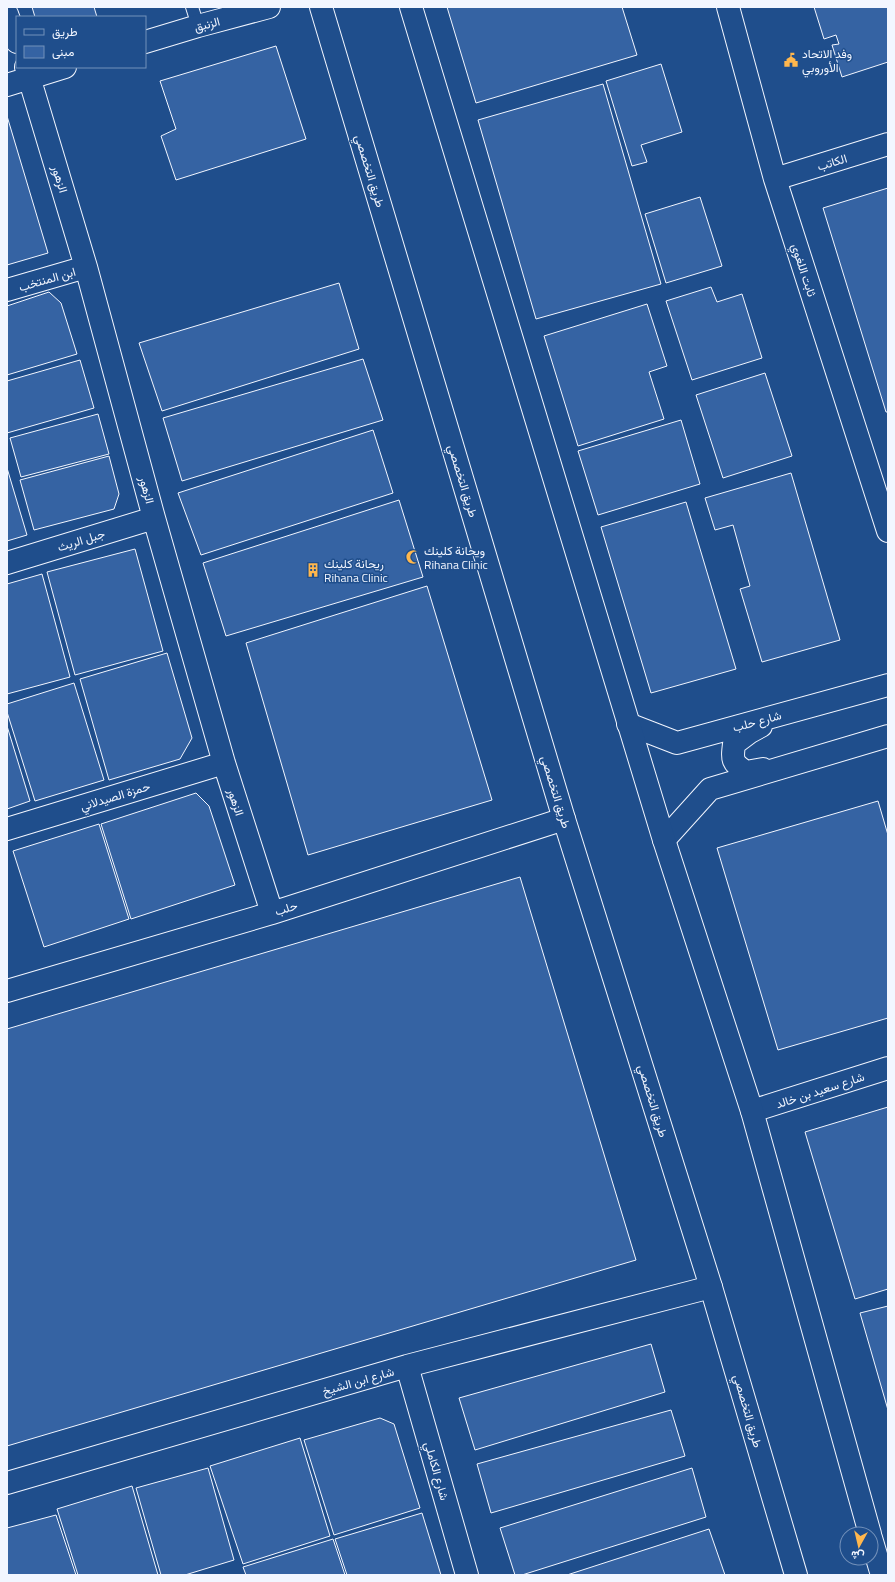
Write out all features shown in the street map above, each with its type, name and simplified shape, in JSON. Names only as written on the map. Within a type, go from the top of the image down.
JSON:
[{"type":"street","name":"الزنبق","points":[[146,42],[195,17],[270,7]]},
{"type":"street","name":"طريق التخصصي","points":[[321,7],[564,819],[711,1287],[796,1575]]},
{"type":"street","points":[[411,7],[628,724],[752,1111],[868,1526]]},
{"type":"street","name":"ثابت اللغوي","points":[[728,7],[775,179],[888,531]]},
{"type":"street","points":[[7,14],[16,39]]},
{"type":"street","points":[[7,85],[28,72],[58,68]]},
{"type":"street","name":"الزهور","points":[[28,72],[86,267],[154,518],[224,763],[272,913]]},
{"type":"street","name":"الكاتب","points":[[775,179],[888,144]]},
{"type":"street","name":"ابن المنتخب","points":[[7,290],[86,267]]},
{"type":"street","name":"جبل الريث","points":[[7,563],[154,518]]},
{"type":"street","name":"شارع حلب","points":[[628,724],[677,743],[888,686]]},
{"type":"street","points":[[781,715],[750,732],[734,744],[732,758],[736,765],[746,772],[796,763]]},
{"type":"street","points":[[664,840],[710,789],[888,736]]},
{"type":"street","name":"حمزة الصيدلاني","points":[[7,829],[224,763]]},
{"type":"street","name":"حلب","points":[[7,991],[272,913],[564,819]]},
{"type":"street","name":"شارع سعيد بن خالد","points":[[752,1111],[888,1068]]},
{"type":"street","name":"شارع ابن الشيخ","points":[[7,1483],[407,1366],[711,1287]]},
{"type":"street","name":"شارع الكاملي","points":[[407,1366],[467,1575]]},
{"type":"street","points":[[879,1565],[882,1575]]},
{"type":"building","points":[[32,7],[94,7],[97,16],[35,16]]},
{"type":"building","points":[[447,7],[622,7],[637,55],[476,103]]},
{"type":"building","points":[[814,7],[888,7],[888,62],[842,77],[832,45],[839,44],[836,35],[824,39]]},
{"type":"building","points":[[276,46],[306,139],[176,180],[161,136],[176,129],[160,81]]},
{"type":"building","points":[[661,64],[682,132],[641,145],[647,162],[632,166],[606,81]]},
{"type":"building","points":[[603,84],[661,284],[536,319],[478,120]]},
{"type":"building","points":[[7,116],[48,253],[7,265]]},
{"type":"building","points":[[888,188],[888,412],[886,412],[823,208]]},
{"type":"building","points":[[700,197],[722,266],[666,283],[645,214]]},
{"type":"building","points":[[339,283],[359,349],[162,411],[139,343]]},
{"type":"building","points":[[711,287],[717,302],[742,294],[762,358],[692,380],[666,301]]},
{"type":"building","points":[[49,292],[61,303],[77,354],[7,375],[7,306]]},
{"type":"building","points":[[647,304],[667,366],[649,372],[664,419],[578,446],[544,336]]},
{"type":"building","points":[[363,359],[383,420],[182,481],[163,418]]},
{"type":"building","points":[[80,360],[94,408],[7,433],[7,381]]},
{"type":"building","points":[[765,373],[792,456],[723,478],[696,395]]},
{"type":"building","points":[[98,414],[109,454],[21,477],[10,438]]},
{"type":"building","points":[[681,420],[700,484],[598,515],[578,451]]},
{"type":"building","points":[[373,430],[393,493],[201,555],[178,493]]},
{"type":"building","points":[[109,456],[119,494],[114,509],[34,530],[20,480]]},
{"type":"building","points":[[7,468],[27,535],[7,541]]},
{"type":"building","points":[[791,473],[840,640],[762,662],[740,589],[750,586],[733,525],[715,530],[705,498]]},
{"type":"building","name":"ريحانة كلينك Rihana Clinic","points":[[399,500],[423,577],[226,636],[203,563]]},
{"type":"building","points":[[686,502],[736,669],[651,693],[601,527]]},
{"type":"building","points":[[135,549],[163,651],[75,675],[47,572]]},
{"type":"building","points":[[42,574],[70,677],[7,694],[7,584]]},
{"type":"building","points":[[427,586],[492,800],[308,855],[246,643]]},
{"type":"building","points":[[167,653],[192,738],[180,759],[109,780],[80,679]]},
{"type":"building","points":[[74,683],[104,780],[35,801],[7,712],[7,704]]},
{"type":"building","points":[[7,726],[30,801],[7,809]]},
{"type":"building","points":[[196,793],[209,806],[235,885],[131,919],[101,824]]},
{"type":"building","points":[[878,801],[888,835],[888,1018],[778,1050],[717,848]]},
{"type":"building","points":[[99,824],[129,919],[44,947],[13,851]]},
{"type":"building","points":[[520,877],[636,1260],[7,1446],[7,1029]]},
{"type":"building","points":[[888,1107],[888,1289],[855,1299],[805,1132]]},
{"type":"building","points":[[888,1306],[888,1410],[860,1313]]},
{"type":"building","points":[[651,1344],[665,1392],[475,1450],[459,1398]]},
{"type":"building","points":[[671,1410],[685,1456],[491,1513],[477,1464]]},
{"type":"building","points":[[380,1418],[394,1424],[420,1508],[334,1535],[304,1440]]},
{"type":"building","points":[[300,1438],[330,1536],[243,1564],[210,1466]]},
{"type":"building","points":[[208,1468],[234,1560],[185,1575],[161,1575],[136,1488]]},
{"type":"building","points":[[692,1468],[706,1517],[522,1575],[515,1575],[500,1528]]},
{"type":"building","points":[[132,1486],[158,1575],[78,1575],[57,1509]]},
{"type":"building","points":[[422,1513],[441,1575],[347,1575],[335,1539]]},
{"type":"building","points":[[56,1515],[76,1575],[7,1575],[7,1528]]},
{"type":"building","points":[[709,1529],[725,1575],[567,1575]]},
{"type":"building","points":[[333,1539],[345,1575],[246,1575],[243,1567]]},
{"type":"place","name":"وفد الاتحاد الأوروبي","points":[[791,60]]},
{"type":"place","name":"ويحانة كلينك Rihana Clinic","points":[[413,557]]},
{"type":"place","name":"ريحانة كلينك Rihana Clinic","points":[[313,570]]}]
